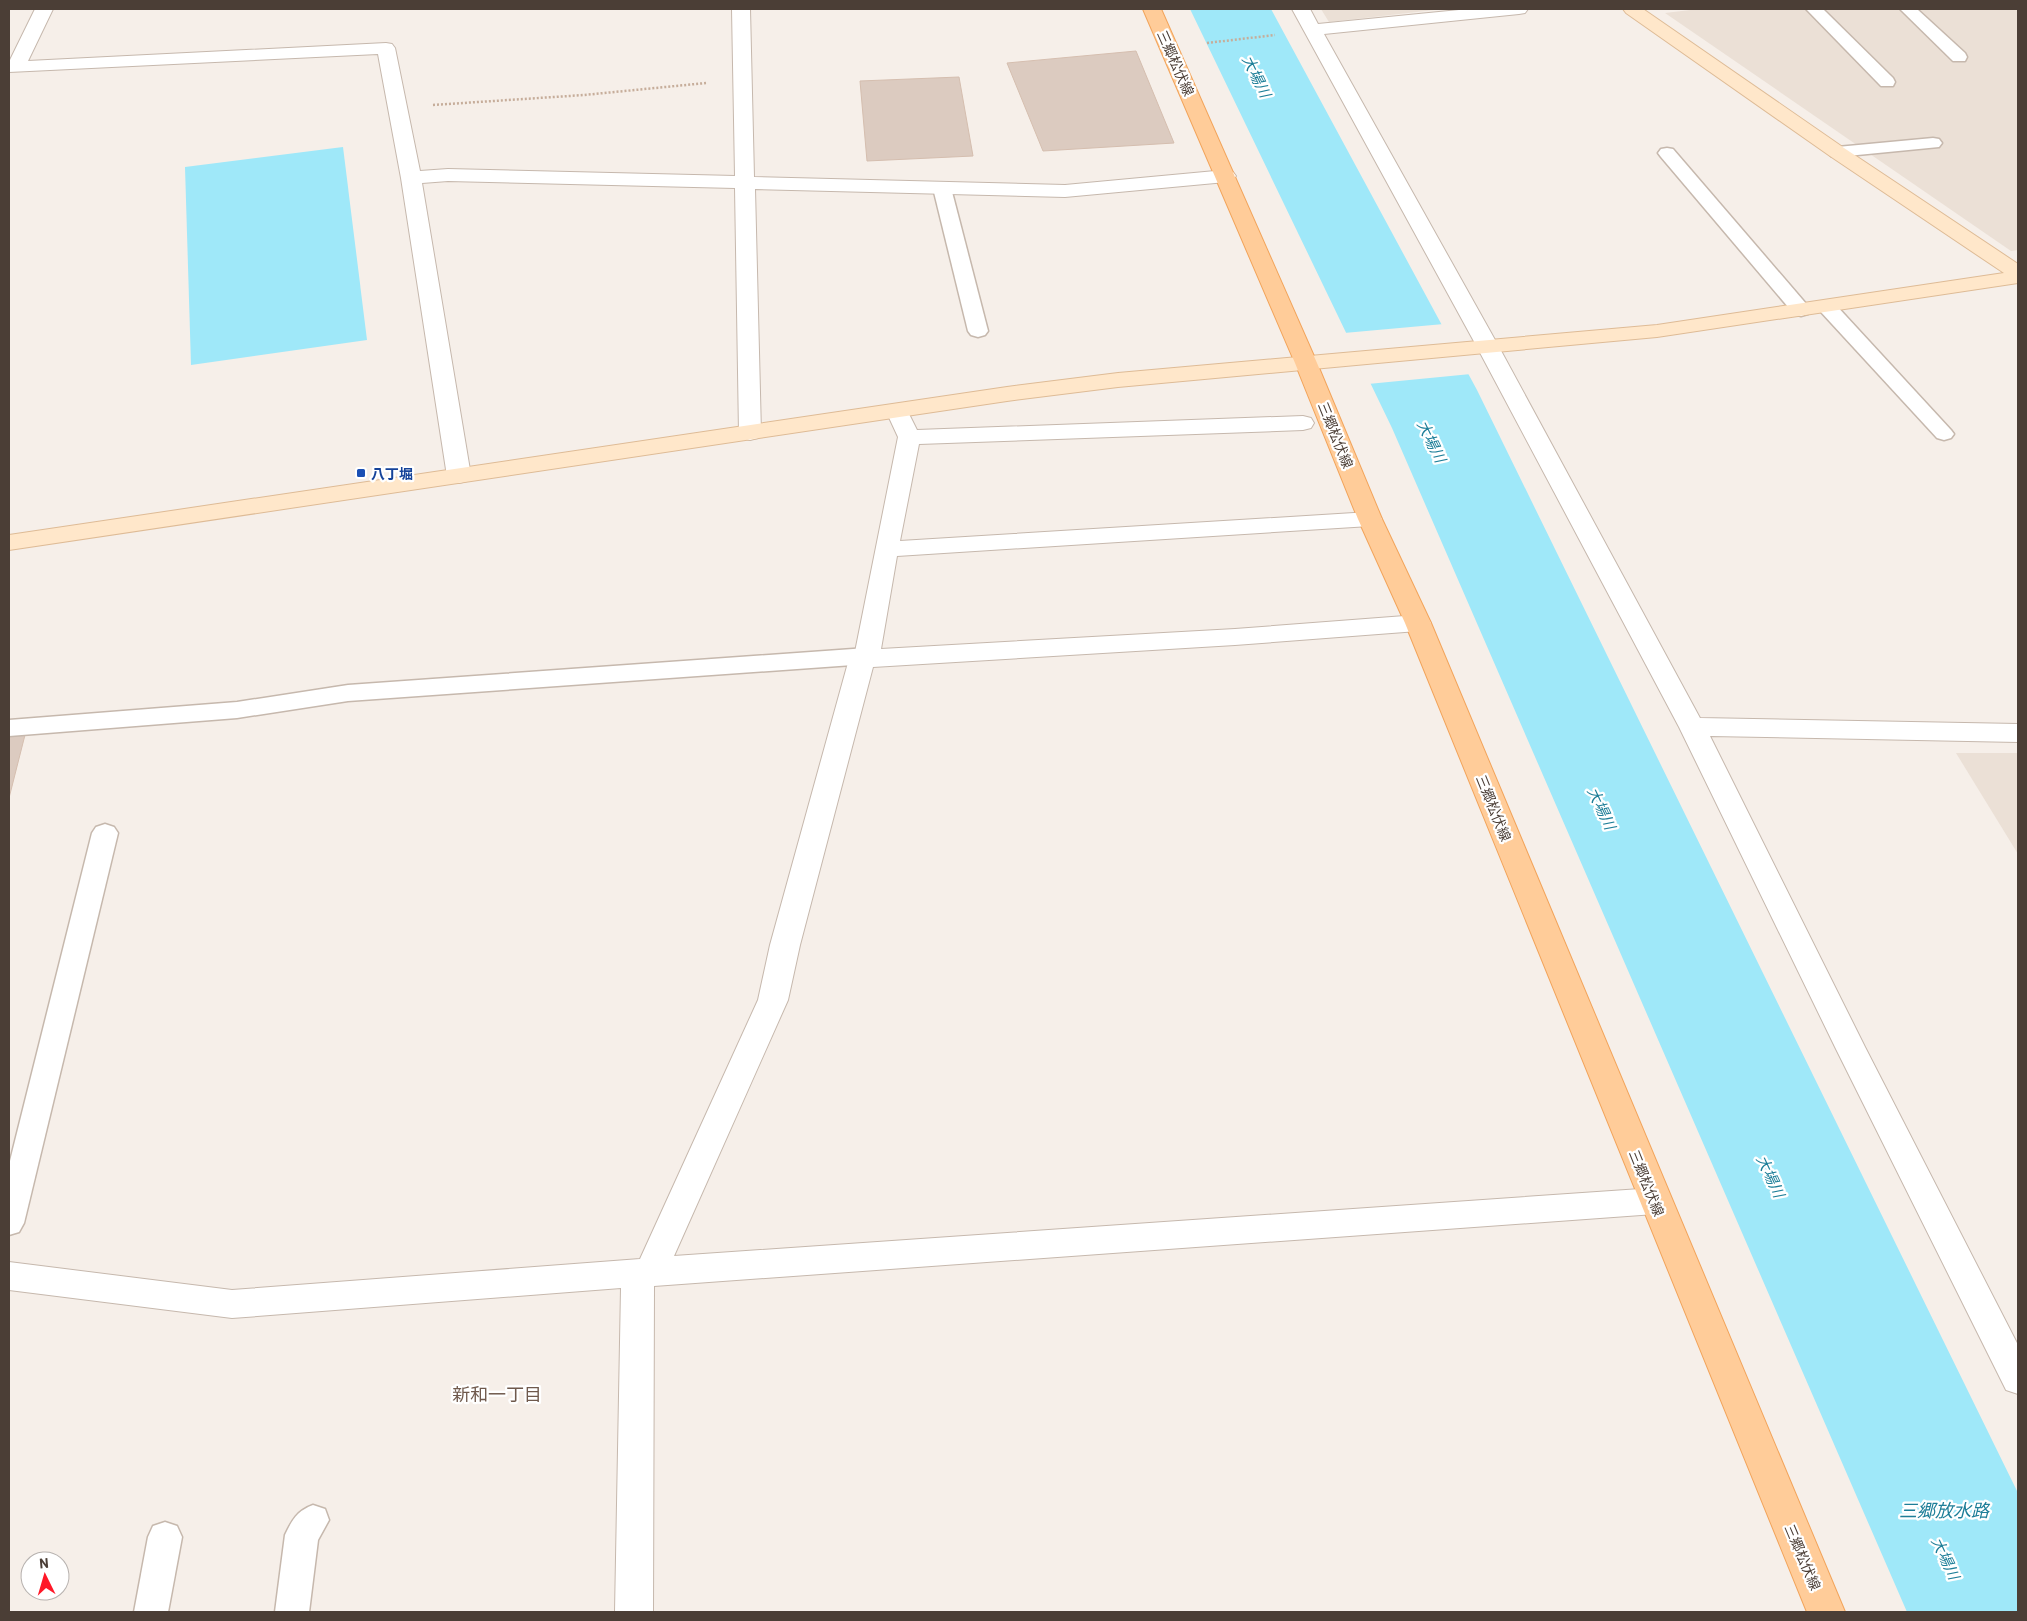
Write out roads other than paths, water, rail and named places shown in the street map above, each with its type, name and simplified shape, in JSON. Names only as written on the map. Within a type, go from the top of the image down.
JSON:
[{"type":"main road","name":"三郷松伏線","points":[[1152,9],[1226,176],[1370,518],[1418,623],[1826,1612]]},
{"type":"street","points":[[12,66],[44,9]]},
{"type":"street","points":[[741,9],[750,433]]},
{"type":"street","points":[[1519,9],[1309,23],[1478,348],[1692,727],[1845,1038],[2018,1379]]},
{"type":"street","points":[[1632,9],[1837,152],[2018,273]]},
{"type":"street","points":[[12,66],[386,48],[411,178],[459,476]]},
{"type":"street","points":[[411,178],[448,175],[1065,191],[1106,189],[1226,176]]},
{"type":"street","points":[[9,543],[1118,380],[1657,331],[1828,307],[2018,277]]},
{"type":"street","points":[[634,1612],[644,1272],[773,1000],[785,945],[865,658],[909,437],[898,411]]},
{"type":"street","points":[[909,437],[1303,424]]},
{"type":"street","points":[[886,549],[1370,518]]},
{"type":"street","points":[[865,658],[1235,637],[1418,623]]},
{"type":"street","points":[[1692,727],[2018,733]]},
{"type":"street","points":[[9,1276],[232,1304],[644,1272],[1655,1201]]},
{"type":"lane","points":[[1814,9],[1887,82]]},
{"type":"lane","points":[[1908,9],[1959,56]]},
{"type":"lane","points":[[1837,152],[1933,142]]},
{"type":"lane","points":[[1667,153],[1801,310]]},
{"type":"lane","points":[[942,188],[978,331]]},
{"type":"lane","points":[[1828,307],[1944,434]]},
{"type":"lane","points":[[9,728],[237,710],[348,693],[865,658]]},
{"type":"lane","points":[[9,1223],[105,833]]},
{"type":"lane","points":[[292,1612],[302,1535],[312,1520]]},
{"type":"lane","points":[[151,1612],[164,1537]]},
{"type":"water","name":"三郷放水路","points":[[1190,9],[1271,9],[1477,390],[2018,1493],[2018,1612],[1907,1612],[1392,428]]},
{"type":"water","points":[[343,147],[367,340],[191,365],[185,167]]},
{"type":"place","name":"八丁堀","points":[[361,473]]},
{"type":"district","name":"新和一丁目","points":[[497,1394]]},
{"type":"water label","name":"大場川","points":[[1257,76]]},
{"type":"water label","name":"大場川","points":[[1432,441]]},
{"type":"water label","name":"大場川","points":[[1602,808]]},
{"type":"water label","name":"大場川","points":[[1771,1176]]},
{"type":"water label","name":"大場川","points":[[1946,1558]]}]
